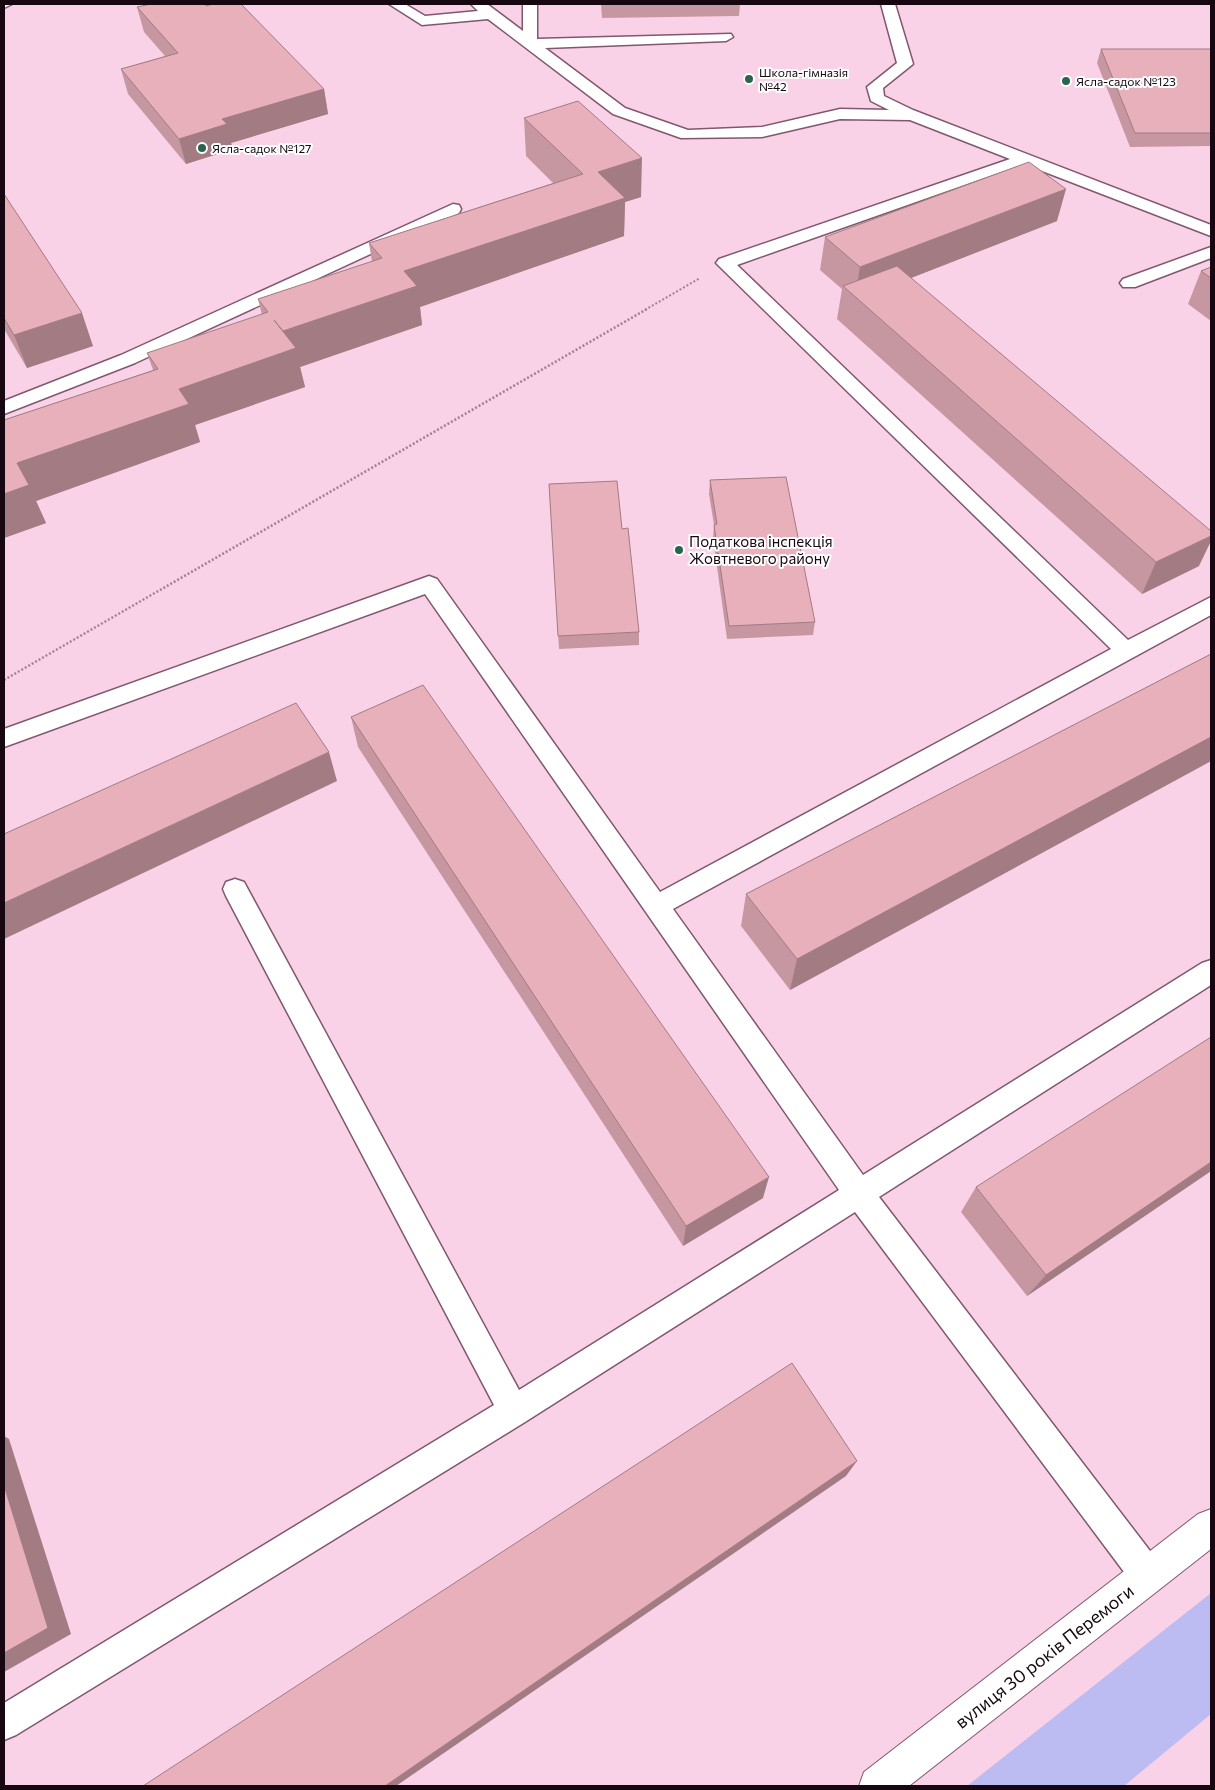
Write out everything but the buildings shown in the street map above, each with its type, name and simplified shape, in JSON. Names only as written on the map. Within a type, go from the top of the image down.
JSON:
[{"type":"street","name":"вулиця 30 років Перемоги","points":[[878,1786],[1211,1527]]},
{"type":"lane","points":[[396,4],[422,21],[492,14]]},
{"type":"lane","points":[[478,4],[619,111],[687,135],[762,132],[840,114],[912,115]]},
{"type":"lane","points":[[530,4],[530,44]]},
{"type":"lane","points":[[888,4],[905,64],[874,87],[877,98],[912,115],[1211,231]]},
{"type":"lane","points":[[530,44],[726,37]]},
{"type":"lane","points":[[1024,159],[725,263],[1126,651]]},
{"type":"lane","points":[[4,408],[128,359],[453,209]]},
{"type":"lane","points":[[1129,283],[1211,252]]},
{"type":"lane","points":[[4,738],[429,584],[860,1195],[1148,1576]]},
{"type":"lane","points":[[656,906],[1211,604]]},
{"type":"lane","points":[[235,889],[514,1411]]},
{"type":"lane","points":[[4,1724],[514,1411],[860,1195],[1211,971]]},
{"type":"path","points":[[4,680],[725,263]]},
{"type":"shaded area","points":[[1211,1593],[1211,1714],[1124,1786],[967,1786]]},
{"type":"place","name":"Школа-гімназія №42","points":[[749,79]]},
{"type":"place","name":"Ясла-садок №123","points":[[1066,81]]},
{"type":"place","name":"Ясла-садок №127","points":[[202,148]]},
{"type":"place","name":"Податкова інспекція Жовтневого району","points":[[679,550]]}]
